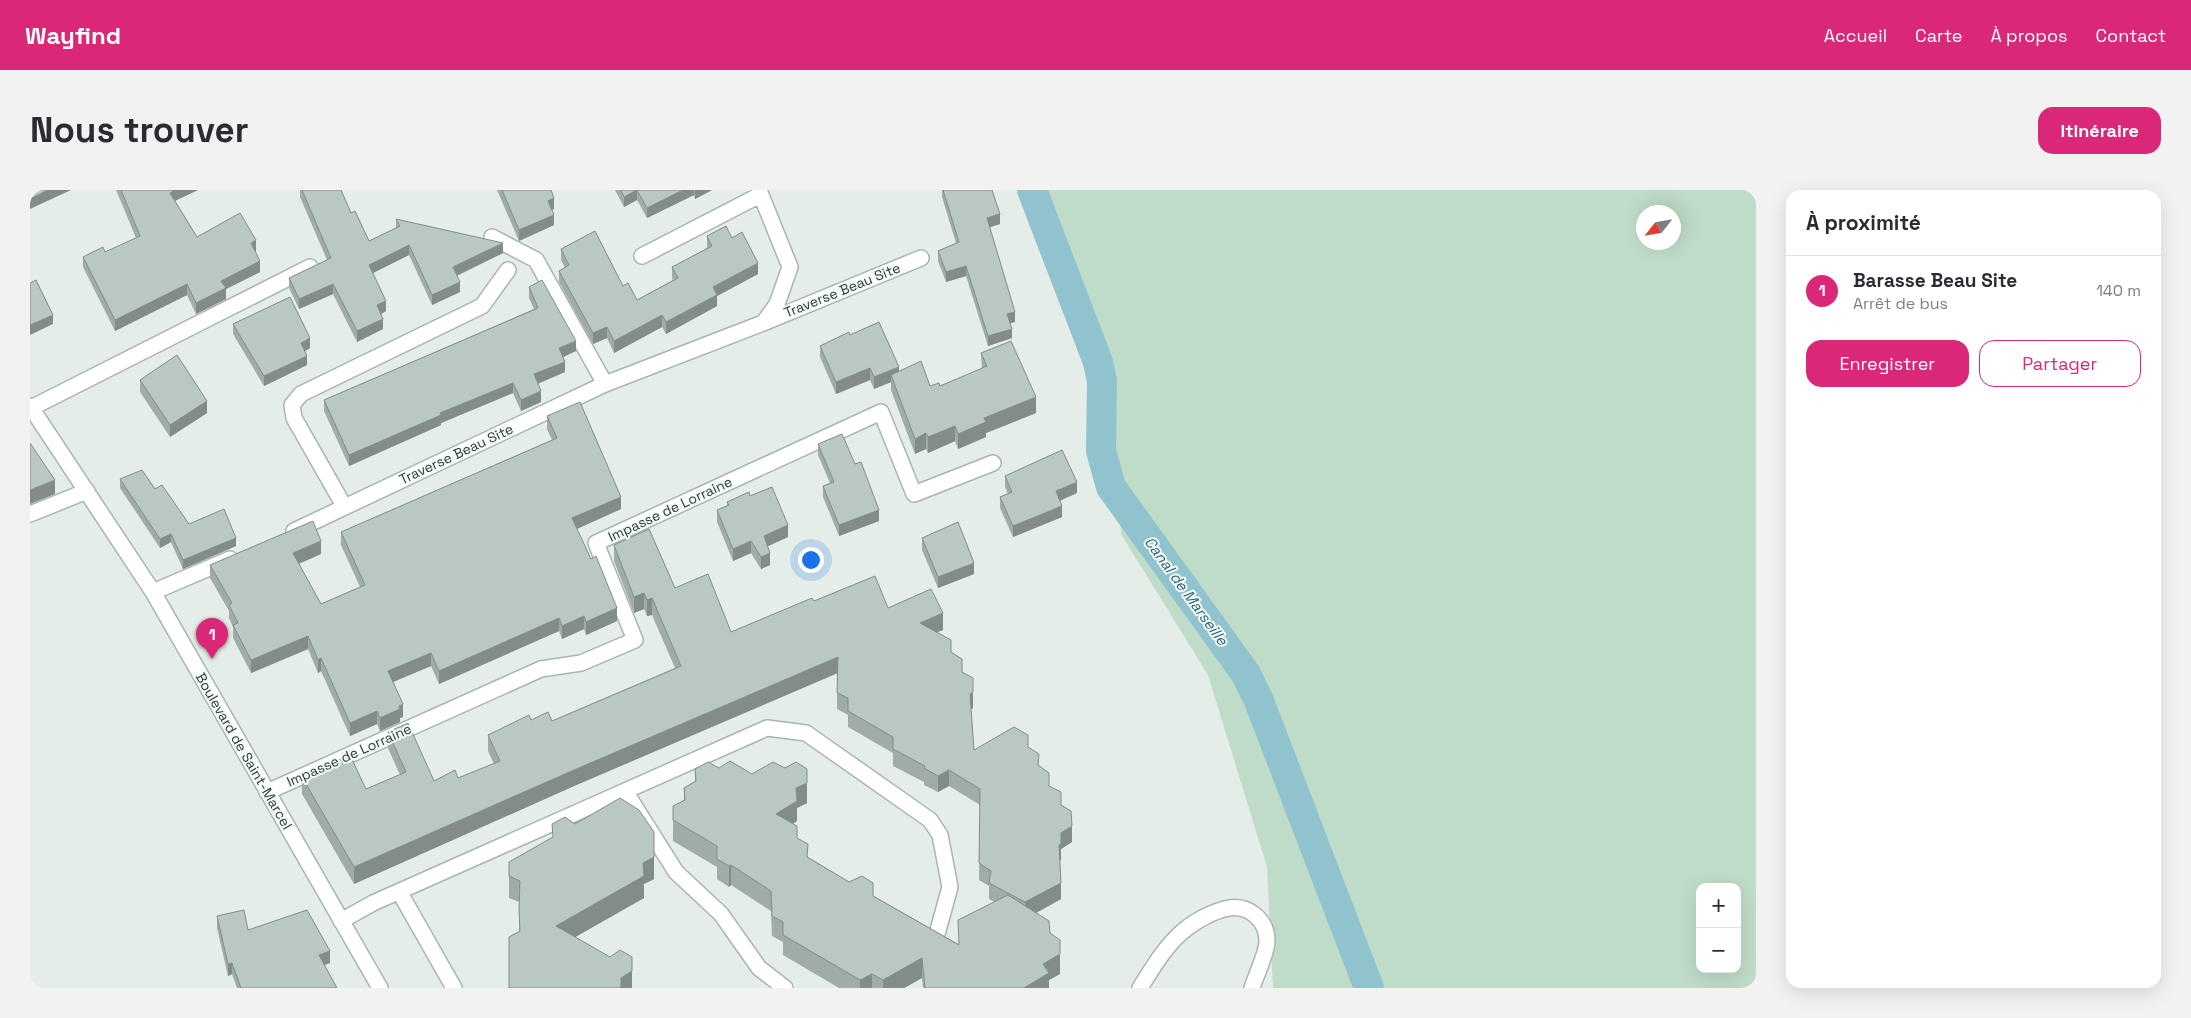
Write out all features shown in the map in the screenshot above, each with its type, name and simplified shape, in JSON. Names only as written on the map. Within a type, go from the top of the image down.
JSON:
[{"type":"street","points":[[642,256],[760,192]]},
{"type":"street","name":"Traverse Beau Site","points":[[760,192],[790,267],[777,304],[763,323]]},
{"type":"street","points":[[492,237],[536,260],[605,384]]},
{"type":"street","name":"Traverse Beau Site","points":[[279,538],[605,384],[763,323],[921,258]]},
{"type":"street","points":[[31,407],[310,267]]},
{"type":"street","points":[[344,506],[294,418],[292,405],[301,394],[482,306],[508,270]]},
{"type":"street","name":"Boulevard de Saint-Marcel","points":[[31,407],[153,592],[380,988]]},
{"type":"street","name":"Impasse de Lorraine","points":[[267,792],[541,669],[581,663],[635,640],[596,543],[881,412],[914,494],[993,463]]},
{"type":"street","points":[[30,514],[87,491]]},
{"type":"street","points":[[153,592],[243,553]]},
{"type":"street","points":[[341,921],[373,903],[400,893],[767,728],[806,733],[930,820],[940,835],[950,887],[937,934]]},
{"type":"street","points":[[625,791],[676,872],[721,914],[759,968],[785,988]]},
{"type":"street","points":[[400,893],[454,988]]},
{"type":"street","points":[[1140,988],[1168,945],[1182,932],[1205,917],[1230,908],[1253,912],[1265,925],[1268,942],[1252,988]]},
{"type":"green space","points":[[1032,190],[1756,190],[1756,988],[1273,988],[1267,867],[1208,675],[1121,534],[1114,447],[1097,348],[1049,268]]},
{"type":"building","points":[[30,190],[48,190],[30,199]]},
{"type":"building","points":[[121,190],[175,190],[170,193],[197,237],[240,213],[256,240],[251,243],[260,261],[221,281],[226,288],[196,303],[187,284],[115,320],[83,257],[103,247],[105,252],[140,236]]},
{"type":"building","points":[[302,190],[341,190],[351,213],[355,211],[369,241],[400,226],[396,219],[503,243],[453,267],[460,282],[432,295],[409,245],[369,265],[386,301],[377,305],[383,319],[357,331],[333,284],[299,299],[289,278],[331,258]]},
{"type":"building","points":[[502,190],[551,190],[554,198],[548,201],[554,215],[519,230]]},
{"type":"building","points":[[621,190],[637,190],[624,197]]},
{"type":"building","points":[[637,190],[683,190],[647,208]]},
{"type":"building","points":[[943,190],[992,190],[1000,214],[987,218],[1015,312],[1007,314],[1012,329],[988,336],[966,266],[946,272],[938,251],[959,242]]},
{"type":"building","points":[[726,226],[732,238],[742,232],[758,263],[713,287],[717,295],[666,322],[662,315],[614,341],[607,327],[593,333],[559,271],[569,265],[561,249],[595,231],[623,286],[628,283],[637,300],[678,278],[672,267],[712,246],[707,236]]},
{"type":"building","points":[[36,280],[53,315],[30,325],[30,283]]},
{"type":"building","points":[[542,280],[576,341],[559,348],[565,362],[534,374],[541,391],[521,400],[513,383],[440,413],[441,415],[349,455],[324,400],[538,308],[529,287]]},
{"type":"building","points":[[290,297],[310,338],[301,343],[307,356],[264,376],[233,324]]},
{"type":"building","points":[[879,322],[899,367],[874,377],[870,368],[836,382],[820,346],[849,332],[850,335]]},
{"type":"building","points":[[1011,341],[1036,397],[984,418],[986,422],[958,434],[955,426],[928,437],[926,433],[915,439],[891,375],[921,361],[930,386],[939,383],[940,386],[987,366],[981,353]]},
{"type":"building","points":[[177,355],[207,401],[170,425],[140,380]]},
{"type":"building","points":[[580,402],[621,497],[572,518],[591,559],[596,556],[617,608],[586,622],[584,616],[562,626],[559,618],[439,671],[431,653],[388,671],[403,704],[399,706],[400,709],[380,718],[377,711],[350,723],[321,658],[318,660],[308,636],[251,660],[233,625],[238,623],[229,605],[232,603],[210,565],[313,521],[321,541],[293,553],[321,604],[365,585],[341,532],[557,438],[547,416]]},
{"type":"building","points":[[842,434],[855,464],[861,462],[879,510],[839,525],[823,486],[834,482],[818,444]]},
{"type":"building","points":[[30,443],[55,480],[30,490]]},
{"type":"building","points":[[1062,450],[1077,482],[1056,491],[1062,506],[1013,526],[1000,497],[1012,492],[1005,476]]},
{"type":"building","points":[[142,470],[155,489],[162,485],[189,524],[224,509],[236,538],[183,560],[171,534],[160,539],[120,479]]},
{"type":"building","points":[[772,487],[788,525],[764,536],[770,553],[761,557],[751,541],[733,549],[717,510],[729,505],[727,502],[749,492],[750,496]]},
{"type":"building","points":[[958,522],[974,563],[938,577],[922,538]]},
{"type":"building","points":[[649,529],[675,588],[708,574],[731,632],[812,598],[814,601],[875,576],[888,608],[931,589],[943,613],[920,623],[951,640],[951,652],[962,659],[962,672],[973,678],[973,692],[970,694],[974,750],[1014,727],[1028,735],[1028,747],[1039,754],[1038,765],[1049,773],[1049,786],[1061,792],[1061,805],[1071,811],[1072,826],[1061,833],[1061,844],[1059,845],[1061,883],[1025,902],[989,883],[991,871],[979,863],[980,789],[949,770],[938,776],[924,768],[925,766],[893,749],[893,737],[848,711],[848,698],[837,693],[838,657],[354,867],[302,777],[350,755],[366,789],[406,772],[388,732],[408,723],[434,781],[455,770],[458,778],[500,761],[488,735],[529,715],[531,720],[548,712],[552,721],[681,666],[652,598],[647,600],[644,593],[634,597],[614,545]]},
{"type":"building","points":[[730,761],[752,774],[773,762],[785,768],[796,762],[807,769],[807,783],[796,788],[797,801],[776,814],[797,826],[797,838],[808,844],[807,857],[849,882],[862,876],[873,883],[873,896],[959,945],[958,920],[1008,895],[1049,921],[1050,933],[1060,940],[1060,954],[1043,964],[1049,973],[1024,988],[925,988],[922,958],[883,980],[872,974],[860,980],[783,935],[783,922],[772,916],[771,891],[731,865],[729,866],[717,859],[717,846],[673,820],[673,806],[685,800],[684,788],[696,781],[695,769],[708,762],[719,768]]},
{"type":"building","points":[[620,798],[639,810],[654,832],[654,857],[643,863],[644,876],[556,926],[610,957],[620,950],[632,957],[632,971],[621,978],[621,988],[509,988],[509,937],[520,931],[520,881],[509,876],[509,862],[553,837],[552,824],[565,817],[575,824]]},
{"type":"building","points":[[244,910],[248,930],[307,910],[330,951],[319,955],[337,988],[241,988],[232,963],[228,964],[217,916]]},
{"type":"waterway","name":"Canal de Marseille","points":[[1032,190],[1098,362],[1102,381],[1101,451],[1111,487],[1246,674],[1259,701],[1369,988]]},
{"type":"place","name":"Barasse Beau Site","points":[[212,659]]}]
